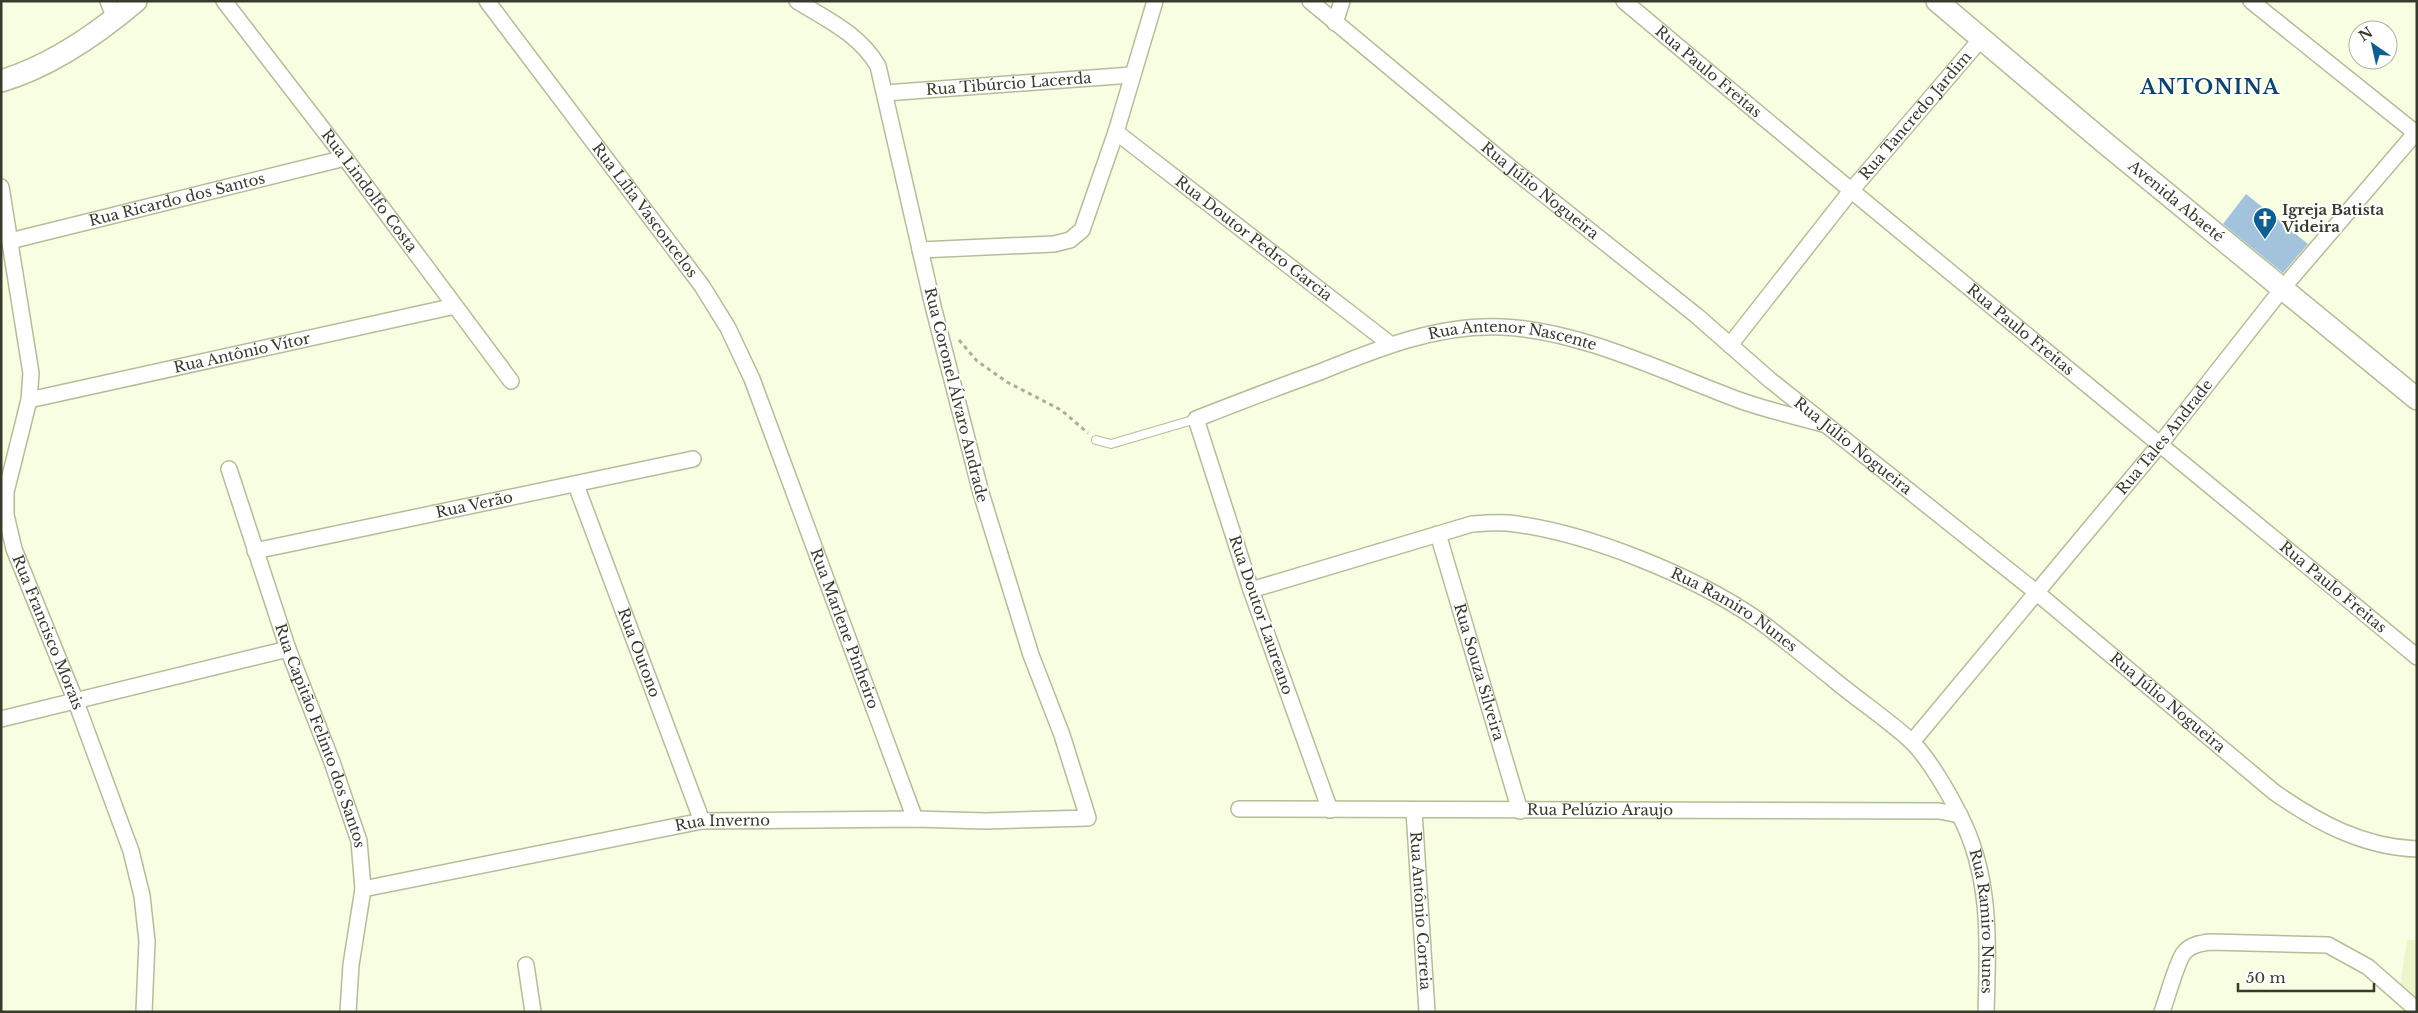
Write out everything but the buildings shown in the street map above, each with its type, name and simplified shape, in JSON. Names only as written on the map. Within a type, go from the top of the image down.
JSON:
[{"type":"street","points":[[1,81],[35,69],[72,48],[112,10],[136,1]]},
{"type":"street","name":"Rua Lindolfo Costa","points":[[224,1],[345,158],[511,381]]},
{"type":"street","name":"Rua Lília Vasconcelos","points":[[487,1],[702,286],[728,328],[752,379],[774,437]]},
{"type":"street","name":"Rua Coronel Álvaro Andrade","points":[[797,1],[852,34],[868,50],[878,66],[920,250],[981,493],[1031,655],[1062,735],[1088,818]]},
{"type":"street","points":[[920,250],[1054,244],[1070,240],[1082,230],[1116,132],[1155,1]]},
{"type":"street","name":"Rua Júlio Nogueira","points":[[1310,1],[1730,345],[2036,592],[2226,754],[2309,816],[2348,836],[2398,848],[2417,849]]},
{"type":"street","points":[[1335,23],[1342,1]]},
{"type":"street","name":"Rua Paulo Freitas","points":[[1624,1],[1850,192],[2161,444],[2417,657]]},
{"type":"street","name":"Avenida Abaeté","points":[[1937,1],[2417,400]]},
{"type":"street","points":[[2250,1],[2416,133]]},
{"type":"street","name":"Rua Tancredo Jardim","points":[[1730,345],[1850,192],[1981,39]]},
{"type":"street","name":"Rua Tibúrcio Lacerda","points":[[885,92],[1132,76]]},
{"type":"street","name":"Rua Doutor Pedro Garcia","points":[[1116,132],[1390,344]]},
{"type":"street","name":"Rua Tales Andrade","points":[[1912,742],[2161,444],[2282,289],[2416,133]]},
{"type":"street","name":"Rua Ricardo dos Santos","points":[[10,241],[345,158]]},
{"type":"street","name":"Rua Francisco Morais","points":[[1,187],[32,374],[29,400],[6,492],[6,515],[14,549],[76,702],[131,851],[142,896],[148,941],[144,1012]]},
{"type":"street","name":"Rua Antônio Vítor","points":[[29,400],[455,306]]},
{"type":"street","name":"Rua Antenor Nascente","points":[[1196,419],[1390,344],[1431,334],[1475,328],[1502,327],[1534,331],[1581,341],[1740,400],[1830,426]]},
{"type":"street","name":"Rua Doutor Laureano","points":[[1196,419],[1251,590],[1330,810]]},
{"type":"street","name":"Rua Marlene Pinheiro","points":[[774,437],[915,820]]},
{"type":"street","name":"Rua Verão","points":[[254,551],[576,485],[692,459]]},
{"type":"street","name":"Rua Capitão Felinto dos Santos","points":[[229,469],[254,551],[288,649],[332,762],[360,841],[363,889],[351,965],[348,1012]]},
{"type":"street","name":"Rua Outono","points":[[576,485],[702,821]]},
{"type":"street","name":"Rua Ramiro Nunes","points":[[1251,590],[1472,524],[1506,523],[1549,530],[1619,552],[1663,568],[1715,594],[1757,620],[1912,742],[1937,777],[1960,814],[1978,863],[1985,889],[1988,922],[1986,1012]]},
{"type":"street","name":"Rua Souza Silveira","points":[[1438,534],[1520,811]]},
{"type":"street","points":[[1,719],[288,649]]},
{"type":"street","name":"Rua Pelúzio Araujo","points":[[1239,809],[1930,811],[1960,814]]},
{"type":"street","name":"Rua Antônio Correia","points":[[1414,811],[1427,1012]]},
{"type":"street","name":"Rua Inverno","points":[[363,889],[702,821],[915,820],[986,822],[1088,818]]},
{"type":"street","points":[[2162,1012],[2182,955],[2190,947],[2211,942],[2328,945],[2368,967],[2417,1010]]},
{"type":"street","points":[[526,965],[533,1012]]},
{"type":"lane","points":[[1096,440],[1111,444],[1196,419]]},
{"type":"path","points":[[952,333],[977,360],[1007,382],[1061,410],[1096,440]]},
{"type":"shaded area","points":[[2407,940],[2417,940],[2417,998],[2400,986]]},
{"type":"place","name":"Igreja Batista Videira","points":[[2265,240]]},
{"type":"district","name":"ANTONINA","points":[[2210,87]]}]
